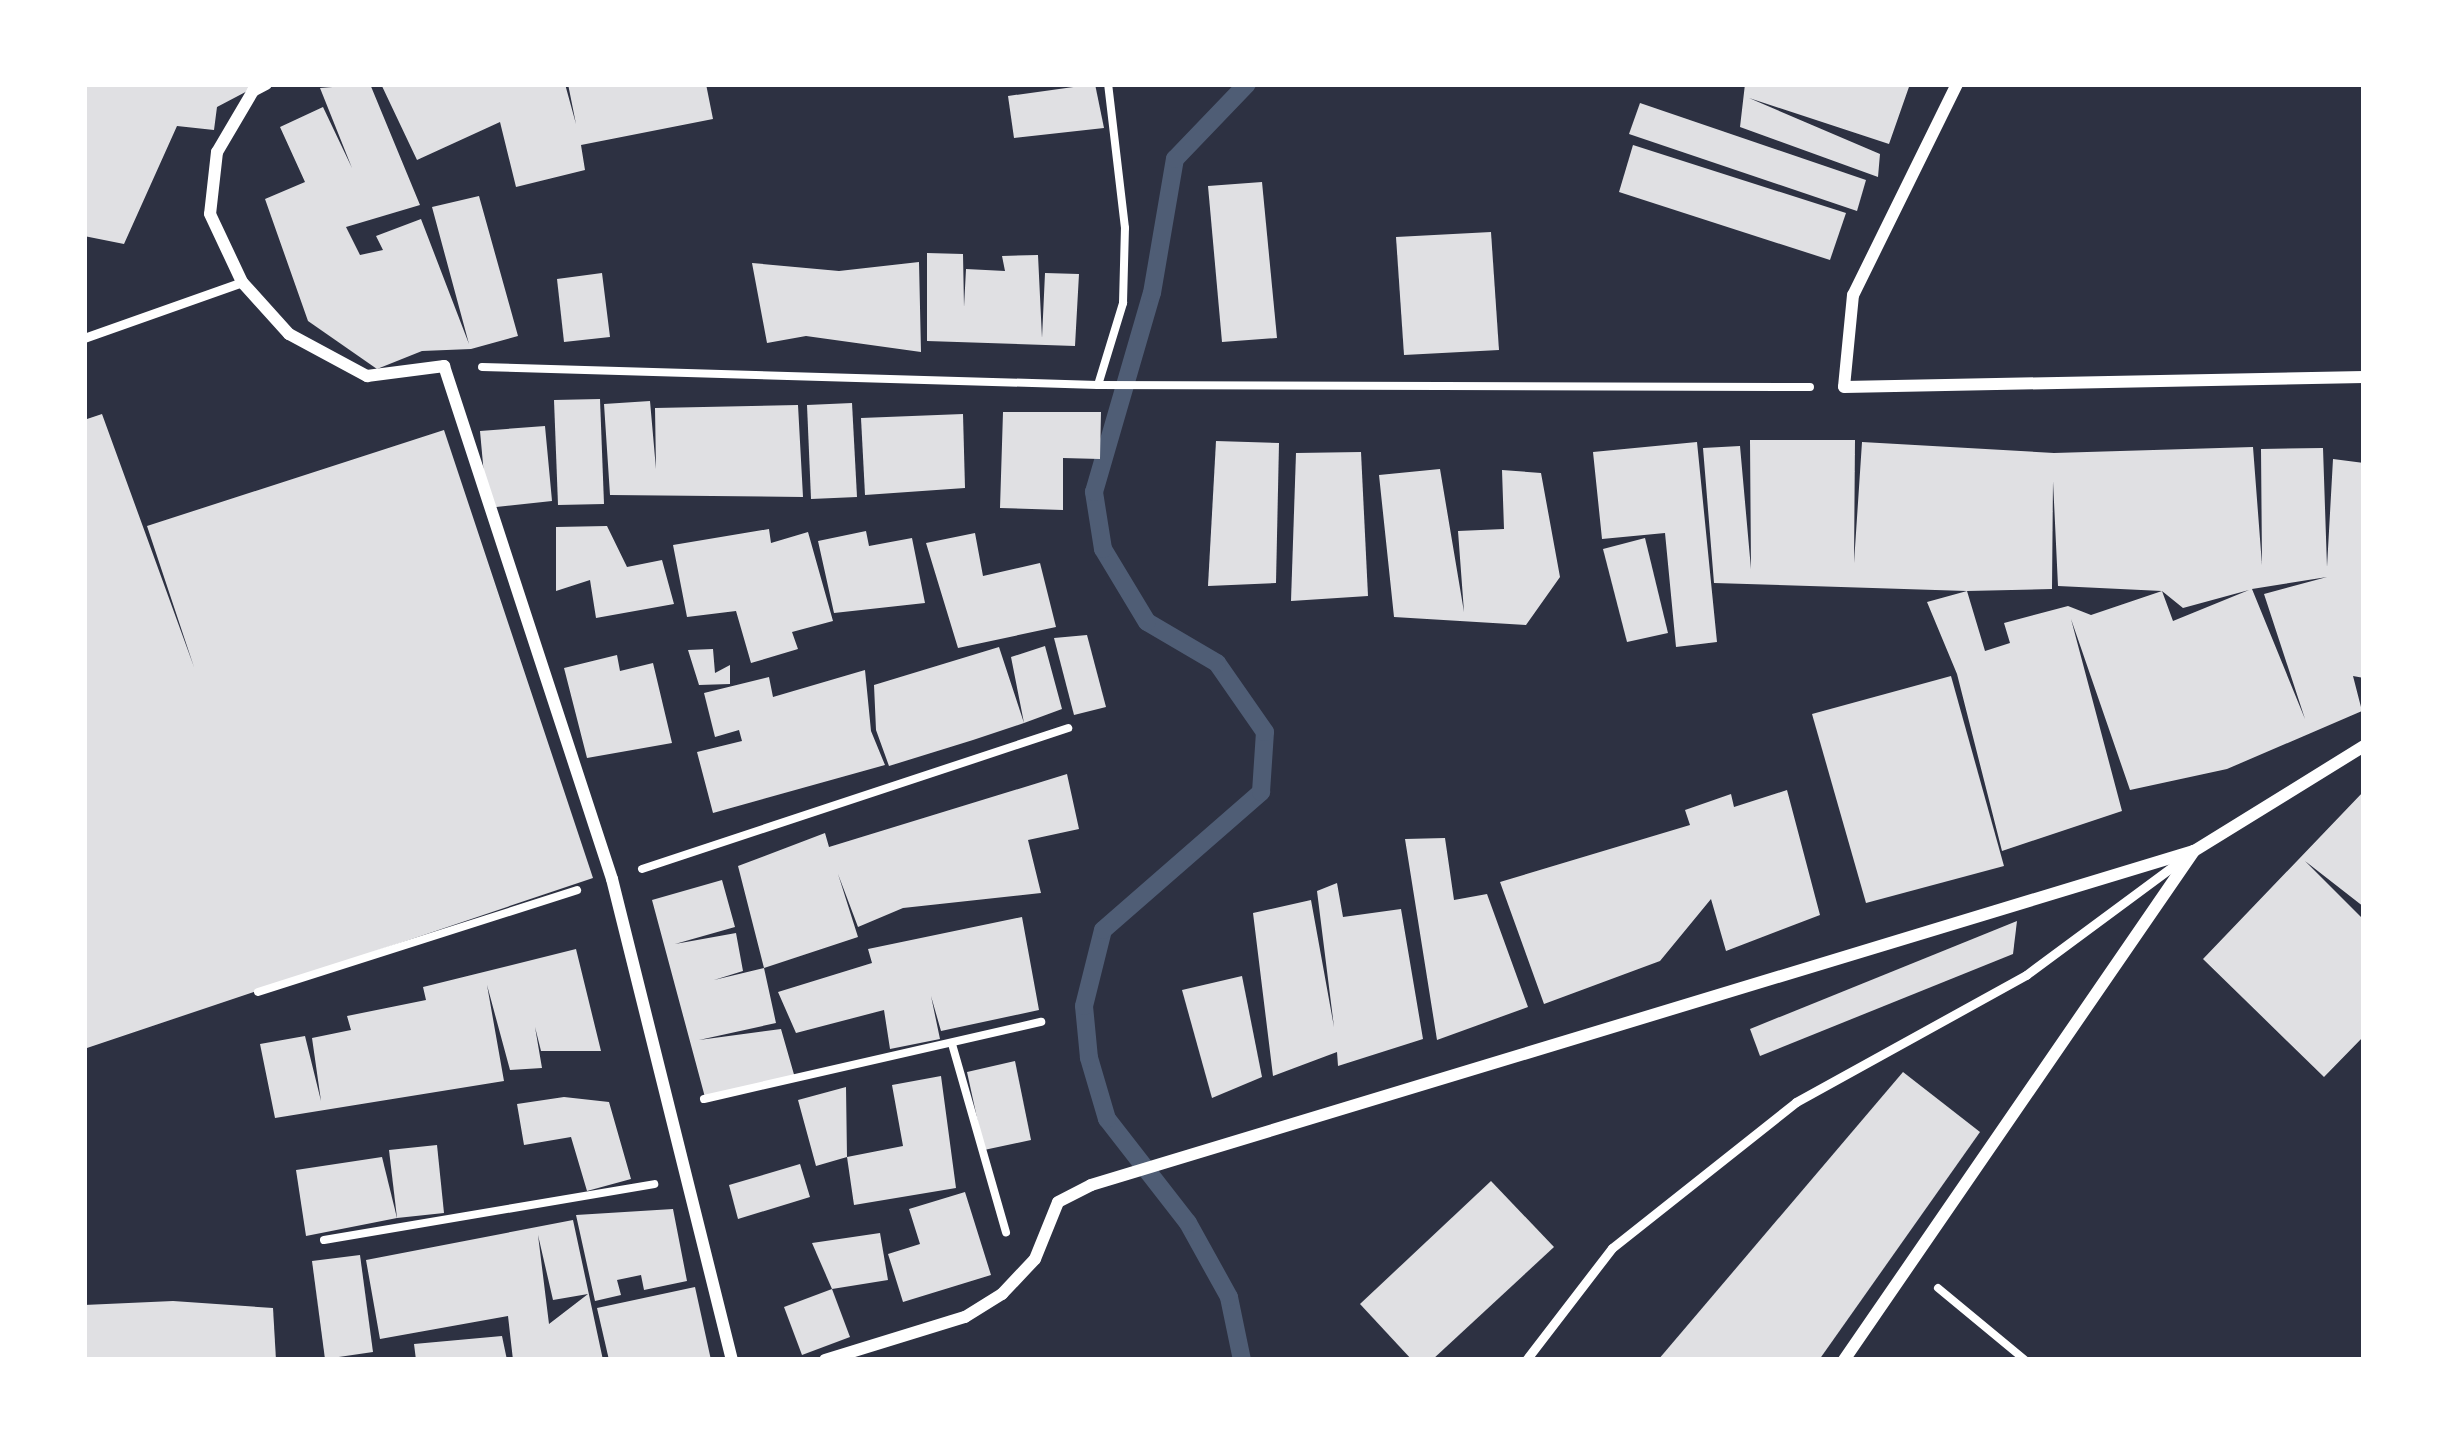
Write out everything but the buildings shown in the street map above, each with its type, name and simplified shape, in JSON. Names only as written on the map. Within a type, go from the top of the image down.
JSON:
[{"type":"street","points":[[266,84],[217,152],[210,214],[242,282],[290,334],[367,376],[444,366],[612,879],[693,1177],[732,1360]]},
{"type":"street","points":[[1957,84],[1853,295],[1844,387],[2364,377]]},
{"type":"street","points":[[825,1360],[965,1317],[1035,1259],[1058,1202],[1091,1185],[1283,1133],[2194,851],[2364,746]]},
{"type":"street","points":[[1844,1360],[2194,851]]},
{"type":"lane","points":[[84,338],[242,282]]},
{"type":"lane","points":[[1526,1360],[1612,1248],[1796,1102],[2026,975],[2194,851]]},
{"type":"path","points":[[1098,385],[1124,303],[1125,228],[1108,84]]},
{"type":"path","points":[[444,366],[1098,385],[1844,387]]},
{"type":"path","points":[[258,992],[1069,728]]},
{"type":"path","points":[[674,1106],[1041,1022]]},
{"type":"path","points":[[952,1044],[1019,1275]]},
{"type":"path","points":[[324,1240],[693,1177]]},
{"type":"path","points":[[1909,1264],[2025,1360]]},
{"type":"waterway","points":[[1242,1360],[1229,1297],[1188,1223],[1107,1119],[1089,1058],[1084,1006],[1103,930],[1261,792],[1265,732],[1217,663],[1147,622],[1103,549],[1094,492],[1152,293],[1175,159],[1247,84]]}]
